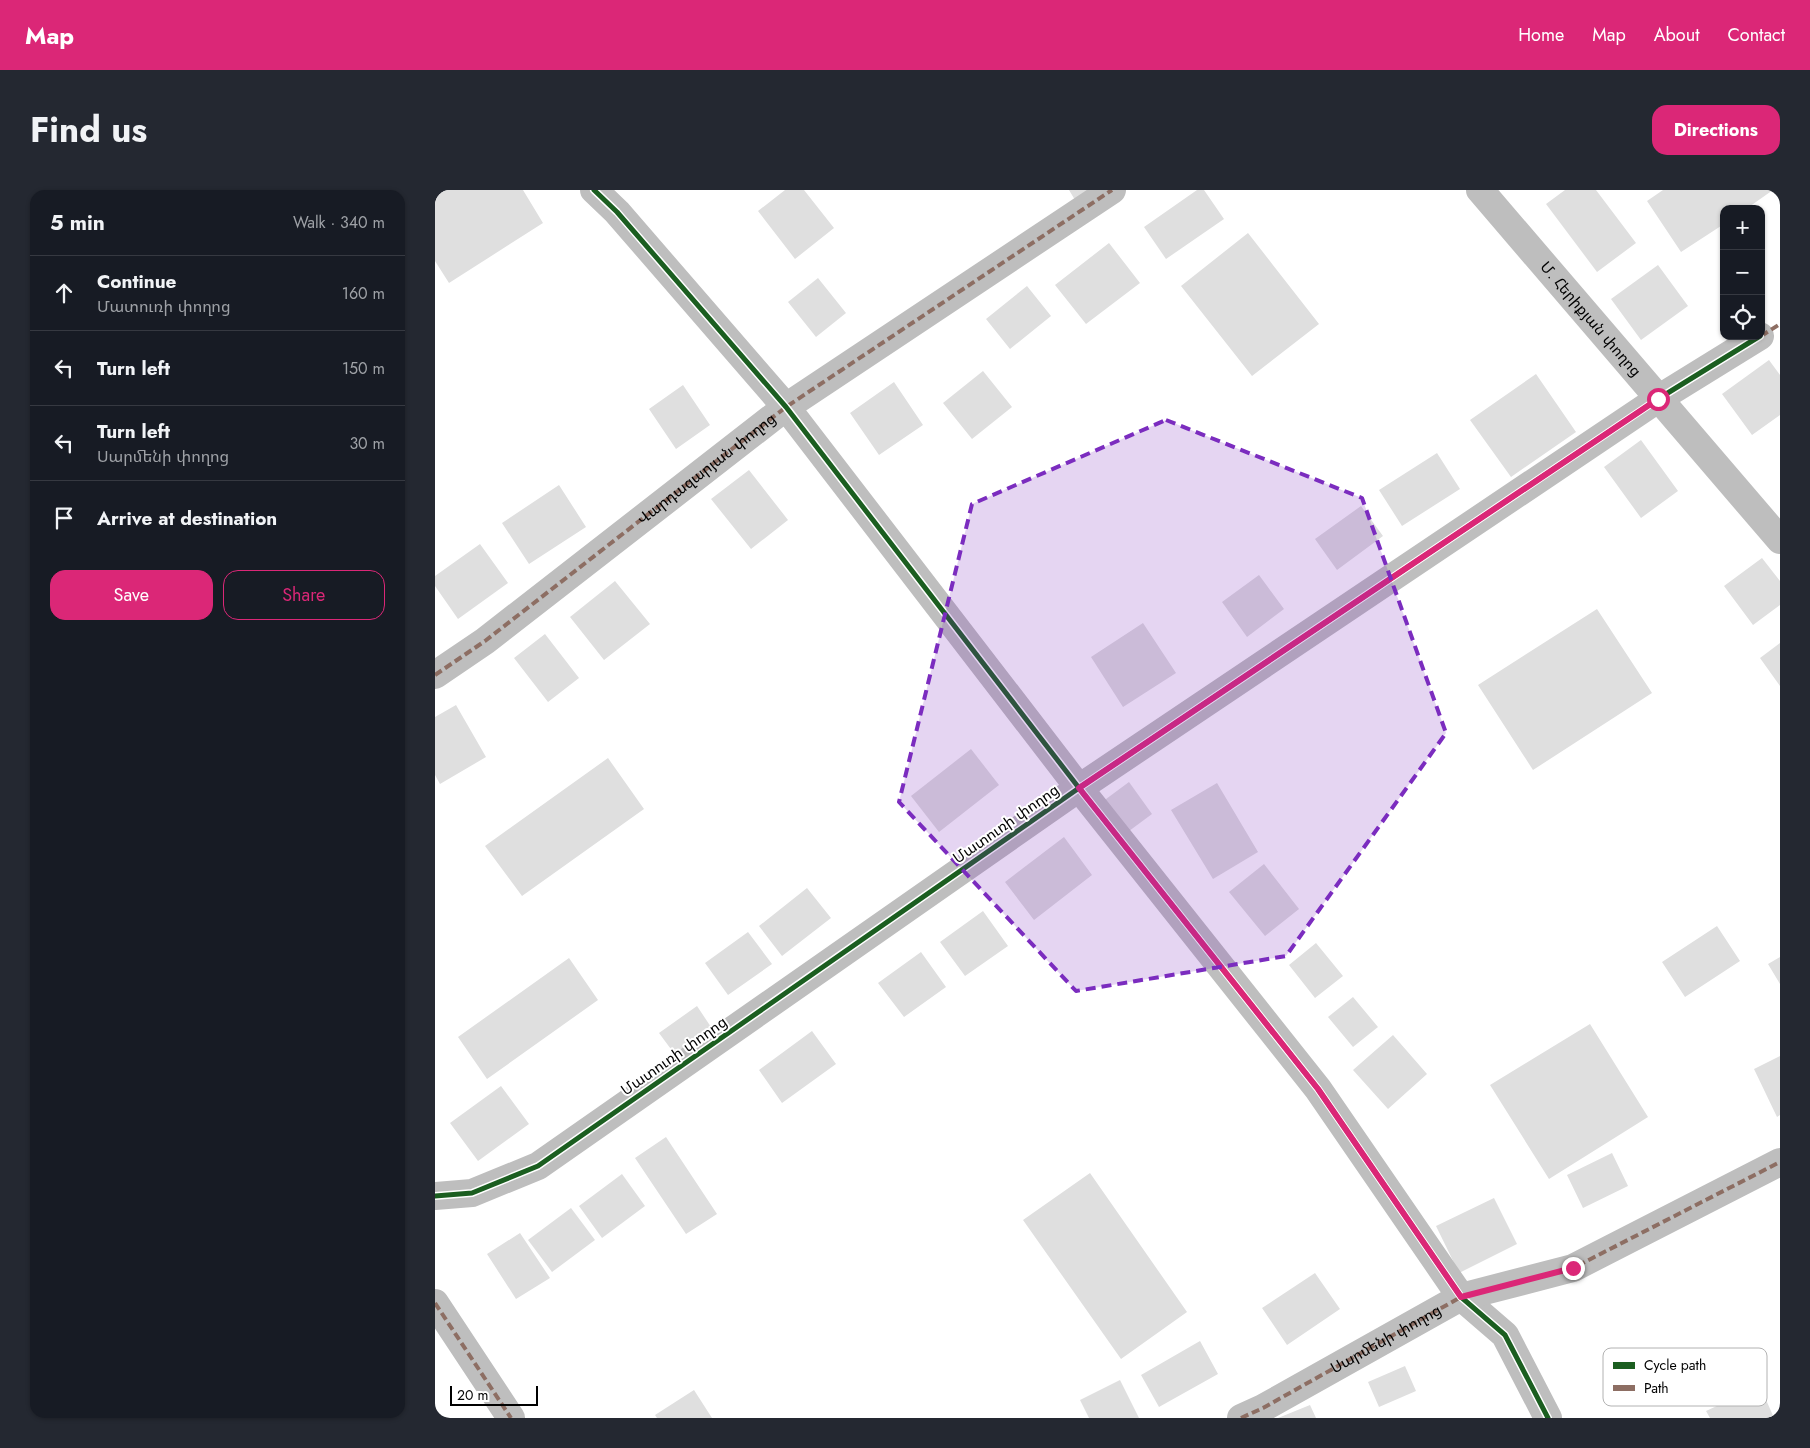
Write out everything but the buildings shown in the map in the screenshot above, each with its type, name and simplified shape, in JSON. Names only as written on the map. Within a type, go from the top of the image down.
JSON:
[{"type":"street","points":[[594,190],[617,212],[786,407],[1079,788],[1318,1089],[1461,1297],[1505,1335],[1548,1418]]},
{"type":"street","name":"Վարդազարյան փողոց","points":[[435,675],[485,641],[786,407],[1112,190]]},
{"type":"street","name":"Մ. Հերիքյան փողոց","points":[[1480,190],[1780,540]]},
{"type":"street","name":"Մատուռի փողոց","points":[[1765,333],[1780,324]]},
{"type":"street","name":"Մատուռի փողոց","points":[[435,1196],[472,1193],[538,1166],[1079,788],[1658,399],[1754,340]]},
{"type":"street","name":"Սարմենի փողոց","points":[[1241,1418],[1263,1408],[1461,1297],[1573,1268],[1780,1162]]},
{"type":"street","points":[[435,1303],[511,1418]]},
{"type":"highlighted area","points":[[1166,420],[1362,498],[1446,733],[1286,956],[1076,991],[899,802],[972,504]]},
{"type":"marked path","points":[[435,675],[485,641],[786,407],[1112,190]]},
{"type":"marked path","points":[[1765,333],[1780,324]]},
{"type":"marked path","points":[[1241,1418],[1263,1408],[1461,1297],[1573,1268],[1780,1162]]},
{"type":"marked path","points":[[435,1303],[511,1418]]},
{"type":"cycle path","points":[[594,190],[617,212],[786,407],[1079,788],[1318,1089],[1461,1297],[1505,1335],[1548,1418]]},
{"type":"cycle path","points":[[435,1196],[472,1193],[538,1166],[1079,788],[1658,399],[1754,340]]},
{"type":"route","points":[[1573,1268],[1461,1297],[1318,1089],[1079,788],[1658,399]]}]
